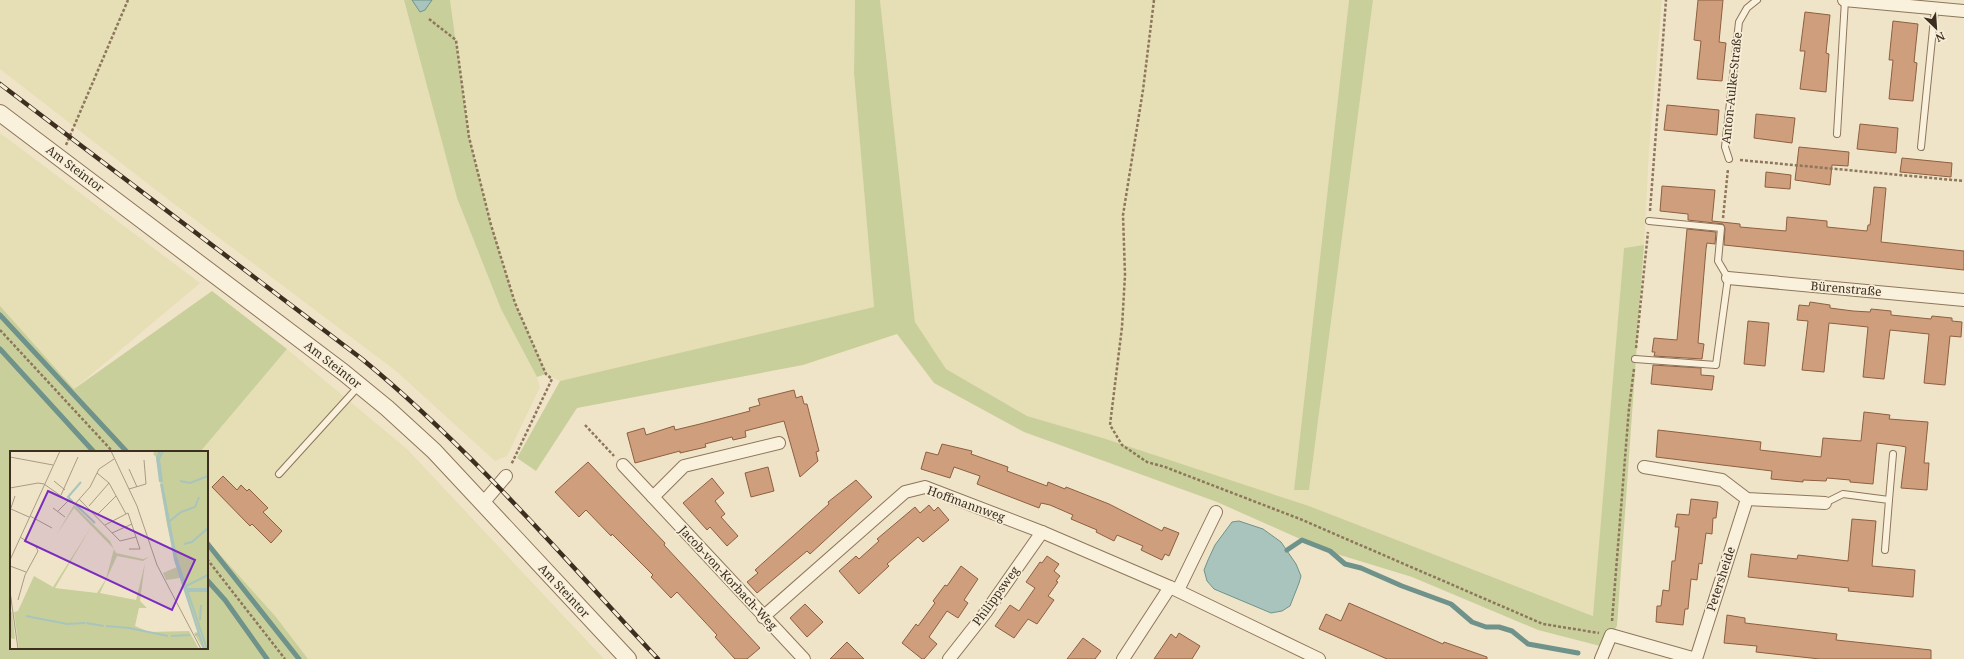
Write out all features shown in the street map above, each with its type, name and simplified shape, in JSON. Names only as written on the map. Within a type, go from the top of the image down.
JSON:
[{"type":"street","points":[[1845,0],[1964,11]]},
{"type":"street","name":"Am Steintor","points":[[0,113],[360,385],[387,408],[434,451],[628,659]]},
{"type":"street","name":"Bürenstraße","points":[[1728,278],[1964,300]]},
{"type":"street","points":[[653,497],[684,466],[779,443]]},
{"type":"street","name":"Jacob-von-Korbach-Weg","points":[[623,465],[763,617],[804,659]]},
{"type":"street","points":[[1644,467],[1722,480],[1747,499],[1825,503]]},
{"type":"street","points":[[482,503],[506,476]]},
{"type":"street","name":"Hoffmannweg","points":[[763,617],[905,492],[925,487],[1042,532],[1174,589],[1301,655],[1319,659]]},
{"type":"street","name":"Petersheide","points":[[1611,635],[1696,659],[1747,499]]},
{"type":"street","points":[[1123,659],[1174,589],[1216,512]]},
{"type":"street","name":"Philippsweg","points":[[949,659],[986,612],[1042,532]]},
{"type":"street","points":[[1601,659],[1611,635]]},
{"type":"lane","name":"Anton-Aulke-Straße","points":[[1729,159],[1725,147],[1739,22],[1747,8],[1757,0]]},
{"type":"lane","points":[[1837,134],[1845,0]]},
{"type":"lane","points":[[1922,147],[1935,9]]},
{"type":"lane","points":[[1635,359],[1716,365],[1728,278],[1718,261],[1721,228],[1649,221]]},
{"type":"lane","points":[[280,474],[360,385]]},
{"type":"lane","points":[[1885,550],[1893,454]]},
{"type":"lane","points":[[1825,503],[1843,494],[1889,500]]},
{"type":"path","points":[[59,157],[70,137],[128,0]]},
{"type":"path","points":[[1154,0],[1143,90],[1124,215],[1125,275],[1122,327],[1110,425],[1122,444],[1147,462],[1165,467],[1300,519],[1543,624],[1611,635],[1629,408],[1649,221],[1666,0]]},
{"type":"path","points":[[429,19],[456,40],[469,137],[491,226],[515,302],[546,374],[552,380],[524,435],[506,476]]},
{"type":"path","points":[[1721,228],[1729,159],[1964,181]]},
{"type":"path","points":[[0,330],[112,451]]},
{"type":"path","points":[[585,425],[623,465]]},
{"type":"path","points":[[208,559],[285,659]]},
{"type":"shaded area","points":[[0,0],[404,0],[457,198],[501,309],[537,377],[540,387],[507,456],[495,461],[396,371],[165,197],[0,69]]},
{"type":"shaded area","points":[[450,0],[855,0],[854,73],[874,307],[560,381],[546,374],[515,303],[491,225],[469,137]]},
{"type":"shaded area","points":[[880,0],[1349,0],[1294,489],[1309,490],[1373,0],[1662,0],[1649,150],[1644,245],[1624,248],[1594,616],[1309,506],[1106,439],[1027,416],[946,369],[915,322]]},
{"type":"shaded area","points":[[0,133],[200,283],[74,389],[0,310]]},
{"type":"shaded area","points":[[287,349],[407,449],[604,659],[308,659],[276,617],[208,541],[208,451],[201,451]]},
{"type":"green space","points":[[404,0],[450,0],[469,137],[491,225],[515,303],[546,374],[537,377],[501,309],[457,198]]},
{"type":"green space","points":[[855,0],[880,0],[915,322],[946,369],[1027,416],[1106,439],[1309,506],[1593,616],[1624,248],[1644,245],[1617,626],[1604,647],[1538,630],[1412,577],[1327,551],[1217,502],[1024,432],[934,383],[897,334],[803,365],[577,408],[536,471],[517,458],[560,381],[874,307],[854,73]]},
{"type":"green space","points":[[1349,0],[1373,0],[1309,490],[1294,490]]},
{"type":"green space","points":[[212,291],[287,349],[201,451],[10,451],[10,649],[208,649],[208,541],[276,617],[308,659],[0,659],[0,306],[74,389]]},
{"type":"water","points":[[412,0],[432,0],[425,10],[420,12]]},
{"type":"water","points":[[1239,521],[1263,529],[1281,542],[1296,564],[1301,576],[1299,583],[1290,606],[1282,611],[1271,613],[1214,589],[1207,581],[1204,570],[1215,545],[1232,522]]},
{"type":"building","points":[[1698,0],[1723,0],[1719,42],[1726,43],[1722,81],[1697,79],[1701,41],[1694,40]]},
{"type":"building","points":[[1805,12],[1830,15],[1826,53],[1829,54],[1826,92],[1800,89],[1805,51],[1800,51]]},
{"type":"building","points":[[1893,21],[1918,24],[1914,62],[1917,63],[1913,101],[1889,99],[1893,60],[1889,60]]},
{"type":"building","points":[[1667,105],[1719,110],[1717,135],[1664,130]]},
{"type":"building","points":[[1756,114],[1795,118],[1792,143],[1754,138]]},
{"type":"building","points":[[1860,124],[1898,128],[1896,153],[1857,149]]},
{"type":"building","points":[[1799,147],[1849,152],[1848,166],[1832,165],[1830,185],[1795,180]]},
{"type":"building","points":[[1902,158],[1952,163],[1951,177],[1900,172]]},
{"type":"building","points":[[1766,172],[1791,175],[1790,189],[1765,187]]},
{"type":"building","points":[[1662,186],[1715,190],[1712,221],[1740,224],[1740,227],[1786,231],[1787,217],[1827,221],[1827,227],[1867,231],[1868,225],[1870,225],[1874,187],[1886,188],[1881,242],[1964,251],[1964,270],[1724,245],[1725,228],[1723,224],[1688,220],[1688,214],[1660,211]]},
{"type":"building","points":[[1687,229],[1716,232],[1715,244],[1707,243],[1706,249],[1698,343],[1704,344],[1702,359],[1654,356],[1655,352],[1652,352],[1654,338],[1677,340]]},
{"type":"building","points":[[1810,302],[1830,305],[1830,308],[1870,312],[1871,309],[1891,311],[1891,315],[1931,319],[1932,316],[1952,318],[1952,321],[1962,322],[1961,337],[1950,336],[1945,385],[1924,383],[1929,334],[1890,330],[1884,379],[1863,377],[1868,327],[1829,323],[1824,372],[1802,370],[1808,321],[1797,320],[1799,305],[1809,306]]},
{"type":"building","points":[[1748,321],[1769,323],[1765,366],[1744,364]]},
{"type":"building","points":[[1653,365],[1701,368],[1701,375],[1714,376],[1712,390],[1651,384]]},
{"type":"building","points":[[794,390],[796,398],[802,396],[804,404],[807,404],[819,451],[816,452],[818,461],[800,477],[784,421],[745,431],[746,437],[733,440],[732,437],[705,444],[706,447],[680,453],[680,451],[635,463],[627,433],[644,428],[646,435],[674,426],[675,430],[700,424],[750,411],[749,408],[760,405],[758,399]]},
{"type":"building","points":[[1864,412],[1890,415],[1889,419],[1928,422],[1924,463],[1929,463],[1927,490],[1901,488],[1906,447],[1877,443],[1873,484],[1827,478],[1826,481],[1803,480],[1803,482],[1771,479],[1772,471],[1656,457],[1658,430],[1761,442],[1760,450],[1821,457],[1823,438],[1861,441]]},
{"type":"building","points":[[942,444],[972,451],[971,454],[1008,467],[1007,471],[1047,486],[1048,482],[1065,489],[1066,487],[1109,504],[1162,531],[1164,527],[1179,533],[1169,556],[1165,554],[1162,560],[1141,550],[1143,546],[1117,535],[1114,541],[1096,532],[1097,530],[1071,519],[1073,515],[1050,505],[1041,503],[1039,508],[977,484],[980,476],[954,467],[950,478],[921,469],[926,452],[938,455]]},
{"type":"building","points":[[588,462],[665,543],[664,545],[760,648],[747,659],[735,659],[715,637],[717,635],[677,592],[671,598],[651,577],[653,575],[612,534],[611,536],[586,510],[579,517],[555,492]]},
{"type":"building","points":[[768,467],[774,491],[751,497],[745,473]]},
{"type":"building","points":[[223,476],[237,490],[241,485],[247,491],[249,489],[268,508],[263,512],[282,531],[271,543],[252,524],[250,526],[212,487]]},
{"type":"building","points":[[712,478],[724,493],[715,501],[725,514],[721,517],[738,536],[727,546],[710,527],[707,530],[683,503]]},
{"type":"building","points":[[856,480],[872,497],[810,554],[807,551],[757,593],[747,582],[758,573],[755,570],[829,504],[828,502]]},
{"type":"building","points":[[1691,499],[1718,502],[1716,518],[1713,518],[1712,534],[1706,533],[1702,564],[1699,563],[1697,580],[1691,579],[1688,609],[1685,609],[1683,625],[1656,622],[1657,606],[1661,606],[1663,590],[1669,591],[1672,561],[1675,561],[1679,527],[1675,527],[1677,514],[1689,515]]},
{"type":"building","points":[[929,505],[934,511],[938,507],[949,520],[923,542],[918,537],[887,564],[889,566],[859,594],[839,571],[856,556],[859,559],[879,541],[877,539],[915,507],[920,513]]},
{"type":"building","points":[[1852,519],[1876,521],[1872,566],[1915,570],[1913,597],[1848,591],[1849,588],[1748,577],[1751,554],[1797,559],[1798,555],[1848,561]]},
{"type":"building","points":[[1047,556],[1059,564],[1054,571],[1060,576],[1056,581],[1058,582],[1048,596],[1054,600],[1037,624],[1028,619],[1014,638],[995,626],[1010,605],[1019,611],[1035,588],[1026,582],[1040,562],[1042,563]]},
{"type":"building","points":[[961,566],[978,579],[964,600],[968,603],[958,618],[947,611],[929,637],[937,644],[924,659],[922,659],[902,643],[916,624],[918,626],[935,603],[933,601],[945,585],[947,586]]},
{"type":"building","points":[[1349,603],[1443,644],[1444,642],[1487,657],[1487,659],[1387,659],[1319,629],[1326,614],[1341,621]]},
{"type":"building","points":[[805,604],[823,622],[807,637],[790,618]]},
{"type":"building","points":[[1727,615],[1745,618],[1745,623],[1837,634],[1836,640],[1931,650],[1931,659],[1820,659],[1756,652],[1757,646],[1724,643]]},
{"type":"building","points":[[1179,633],[1200,646],[1192,659],[1154,659],[1171,634],[1176,638]]},
{"type":"building","points":[[1083,638],[1101,651],[1095,659],[1067,659]]},
{"type":"building","points":[[847,642],[864,659],[830,659]]},
{"type":"waterway","points":[[0,315],[126,451]]},
{"type":"waterway","points":[[0,349],[93,451]]},
{"type":"waterway","points":[[1287,550],[1302,540],[1330,551],[1345,564],[1361,568],[1402,586],[1451,604],[1472,622],[1486,627],[1499,627],[1512,631],[1528,644],[1578,653]]},
{"type":"waterway","points":[[208,544],[299,659]]},
{"type":"waterway","points":[[208,581],[225,600],[267,659]]},
{"type":"railway","points":[[0,84],[362,359],[402,393],[478,466],[551,542],[658,659]]}]
